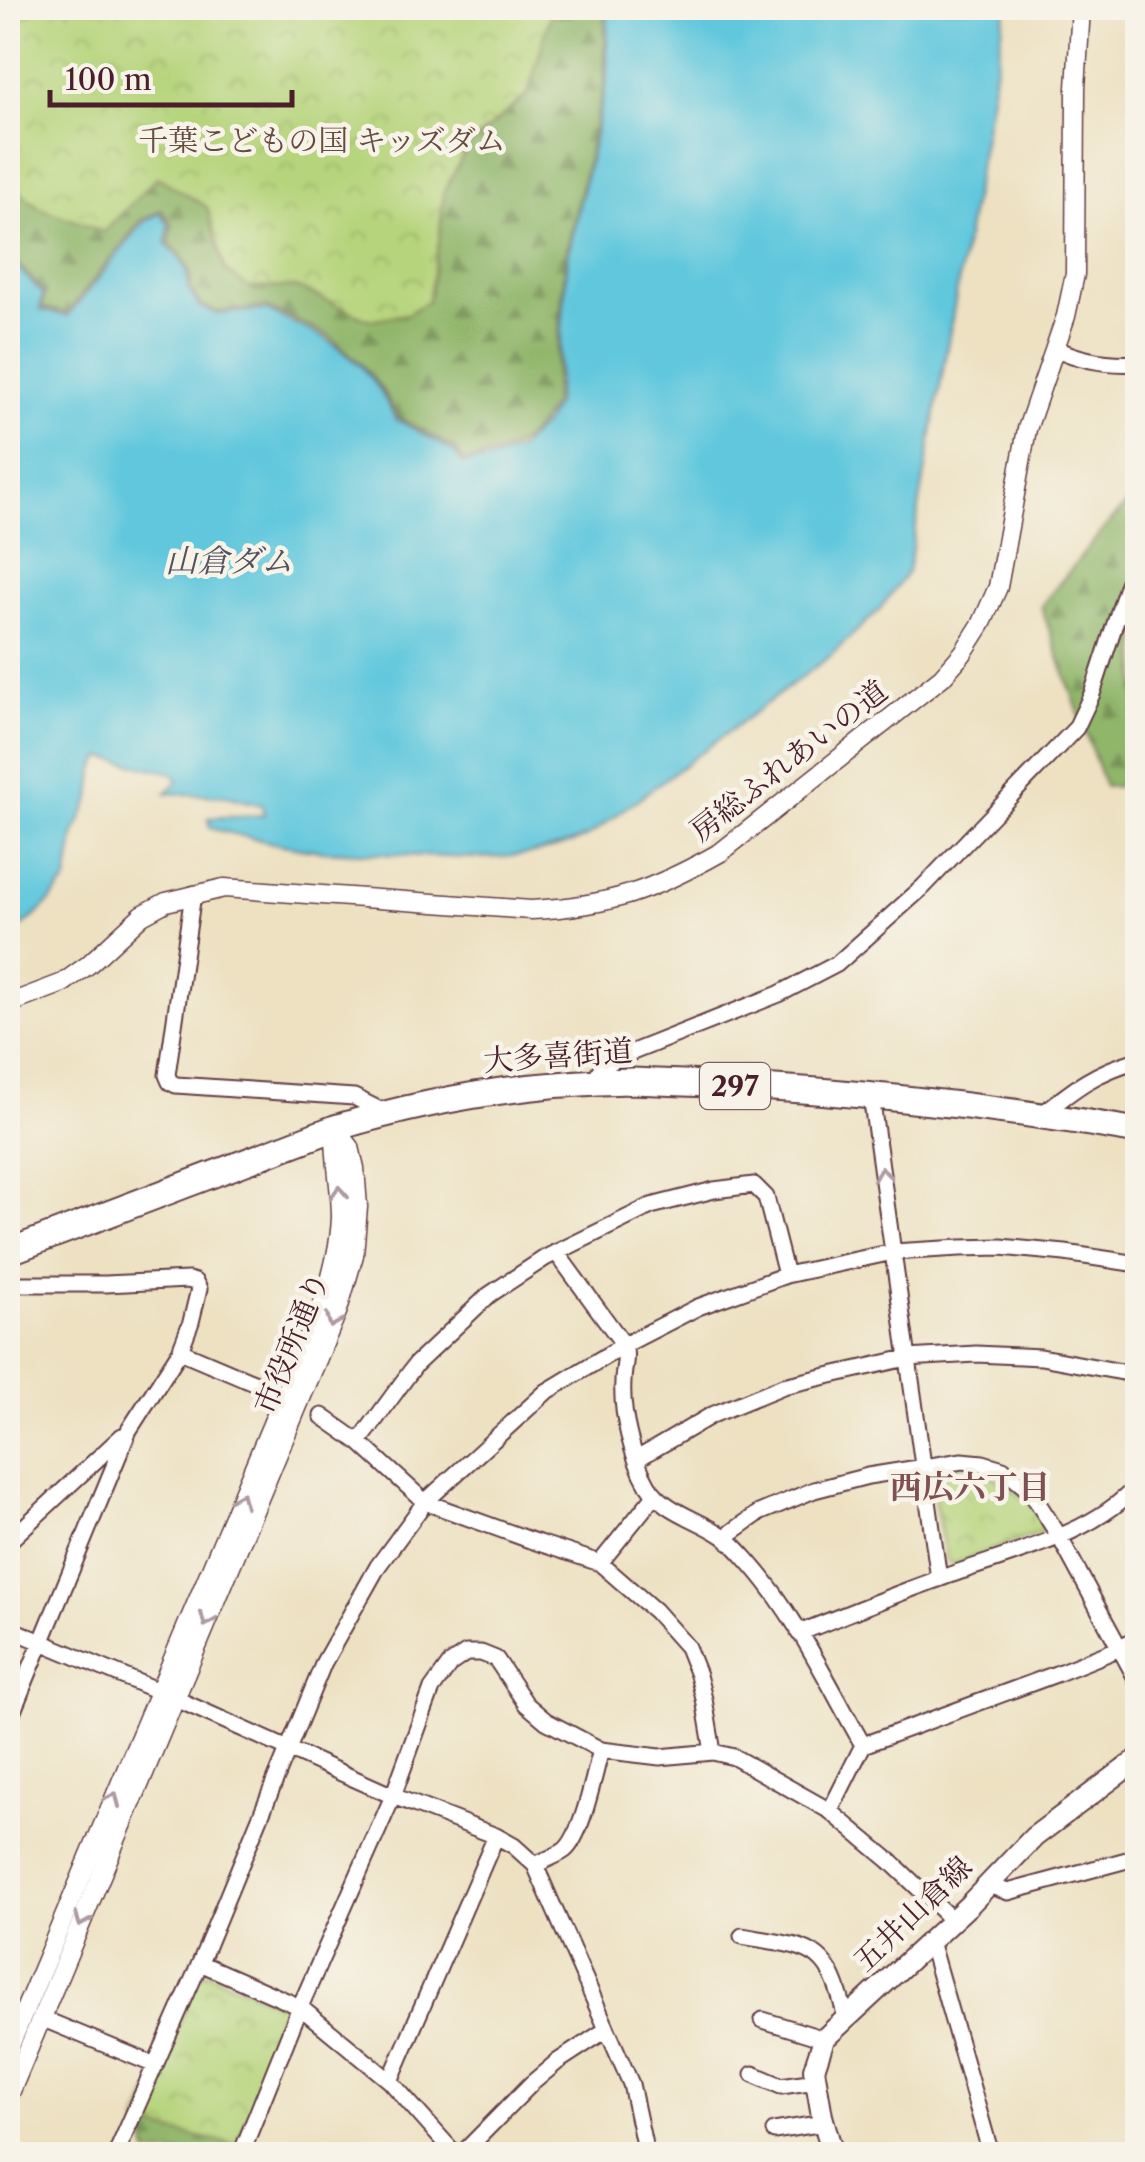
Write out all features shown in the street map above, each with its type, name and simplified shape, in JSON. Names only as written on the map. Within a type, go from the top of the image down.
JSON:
[{"type":"highway","name":"大多喜街道","points":[[8,1252],[335,1128],[458,1097],[519,1088],[594,1081],[669,1082],[872,1096],[1042,1115],[1138,1131]]},
{"type":"main road","name":"五井山倉線","points":[[824,2039],[1034,1837],[1138,1759]]},
{"type":"main road","points":[[824,2039],[814,2069],[833,2154]]},
{"type":"street","name":"房総ふれあいの道","points":[[8,1004],[64,984],[142,915],[166,902],[224,888],[531,910],[606,902],[644,891],[721,852],[942,677],[963,654],[998,587],[1028,429],[1066,316],[1075,274],[1076,88],[1081,8]]},
{"type":"street","points":[[1055,348],[1074,358],[1138,363]]},
{"type":"street","points":[[594,1081],[615,1058],[779,994],[837,964],[923,887],[1076,728],[1092,694],[1138,552]]},
{"type":"street","points":[[194,894],[167,1075],[170,1082],[354,1098],[386,1113]]},
{"type":"street","points":[[1042,1115],[1081,1082],[1138,1060]]},
{"type":"street","points":[[872,1096],[939,1579]]},
{"type":"street","name":"市役所通り","points":[[166,1695],[326,1296],[338,1250],[340,1206],[335,1128]]},
{"type":"street","name":"市役所通り","points":[[8,2050],[338,1310],[349,1278],[358,1208],[350,1147],[335,1128]]},
{"type":"street","points":[[359,1442],[416,1364],[489,1295],[556,1252],[650,1206],[714,1190],[754,1186],[766,1197],[786,1274]]},
{"type":"street","points":[[116,2154],[333,1646],[378,1566],[425,1502],[546,1392],[624,1344],[698,1307],[786,1274],[893,1252],[1001,1248],[1138,1264]]},
{"type":"street","points":[[556,1252],[624,1344],[627,1353],[622,1380],[623,1408],[628,1436],[646,1482],[655,1495],[680,1513],[725,1537],[774,1592],[863,1745]]},
{"type":"street","points":[[8,1284],[188,1280],[199,1289],[180,1351],[129,1430],[8,1723]]},
{"type":"street","points":[[180,1351],[284,1395]]},
{"type":"street","points":[[638,1459],[712,1415],[783,1386],[908,1358],[1041,1356],[1138,1375]]},
{"type":"street","points":[[322,1416],[359,1442],[425,1502],[600,1562],[655,1611],[687,1647],[704,1699],[713,1752]]},
{"type":"street","points":[[8,1542],[129,1430]]},
{"type":"street","points":[[725,1537],[759,1513],[814,1490],[868,1476],[962,1461],[1004,1469],[1031,1492],[1059,1536],[1138,1682]]},
{"type":"street","points":[[799,1633],[1059,1536],[1101,1516],[1138,1484]]},
{"type":"street","points":[[600,1562],[655,1495]]},
{"type":"street","points":[[8,1628],[514,1846],[535,1865],[631,2084],[646,2154]]},
{"type":"street","points":[[830,1811],[863,1745],[1118,1649],[1138,1637]]},
{"type":"street","points":[[245,2154],[245,2144],[300,2007],[393,1796],[432,1689],[450,1664],[466,1653],[496,1659],[526,1704],[546,1721],[601,1750],[660,1757],[713,1752],[734,1758],[830,1811],[952,1920]]},
{"type":"street","points":[[535,1865],[566,1849],[576,1833],[601,1750]]},
{"type":"street","points":[[390,2081],[496,1836]]},
{"type":"street","points":[[988,1885],[1008,1892],[1138,1858]]},
{"type":"street","points":[[742,1936],[807,1949],[827,1964],[839,1987],[846,2019]]},
{"type":"street","points":[[930,1941],[991,2154]]},
{"type":"street","points":[[200,1963],[300,2007],[390,2081],[458,2154],[557,2062],[606,2030]]},
{"type":"street","points":[[24,2011],[156,2065]]},
{"type":"street","name":"市役所通り","points":[[8,2098],[24,2011]]},
{"type":"street","points":[[763,2020],[824,2039]]},
{"type":"street","points":[[752,2074],[781,2086],[816,2081]]},
{"type":"street","points":[[774,2130],[824,2123]]},
{"type":"green space","name":"千葉こどもの国 キッズダム","points":[[37,8],[548,8],[550,16],[528,94],[469,145],[444,191],[428,301],[407,314],[370,320],[296,287],[249,288],[225,270],[207,207],[157,177],[104,232],[40,208],[8,182],[8,27]]},
{"type":"green space","points":[[548,8],[605,8],[605,81],[566,255],[553,403],[517,446],[463,461],[455,449],[398,417],[361,364],[329,336],[266,307],[218,312],[200,305],[191,288],[189,270],[169,243],[172,224],[161,210],[141,221],[67,313],[42,308],[45,293],[8,254],[8,182],[40,208],[133,202],[157,177],[207,207],[225,270],[249,287],[296,287],[370,320],[428,301],[444,191],[469,145],[528,94],[550,16]]},
{"type":"green space","points":[[1137,494],[1137,785],[1105,787],[1041,606]]},
{"type":"green space","points":[[957,1467],[989,1474],[1022,1494],[1043,1521],[1042,1532],[952,1565],[946,1560],[931,1482],[937,1471]]},
{"type":"green space","points":[[207,1972],[290,2009],[291,2013],[236,2145],[137,2124],[198,1976]]},
{"type":"green space","points":[[160,2095],[236,2145],[235,2154],[148,2154],[143,2127]]},
{"type":"water","name":"山倉ダム","points":[[608,8],[1006,8],[908,571],[879,610],[829,657],[587,837],[541,852],[455,857],[326,851],[275,843],[210,828],[209,818],[264,815],[262,805],[227,796],[166,793],[178,782],[173,773],[102,757],[94,772],[91,798],[75,832],[67,881],[43,909],[19,929],[8,932],[8,258],[43,294],[40,310],[68,316],[143,223],[160,213],[169,225],[166,244],[187,271],[188,289],[199,307],[217,314],[266,310],[327,339],[360,365],[396,419],[453,451],[462,464],[491,460],[518,450],[543,425],[556,404],[568,256],[607,81]]},
{"type":"district","name":"西広六丁目","points":[[970,1487]]}]
